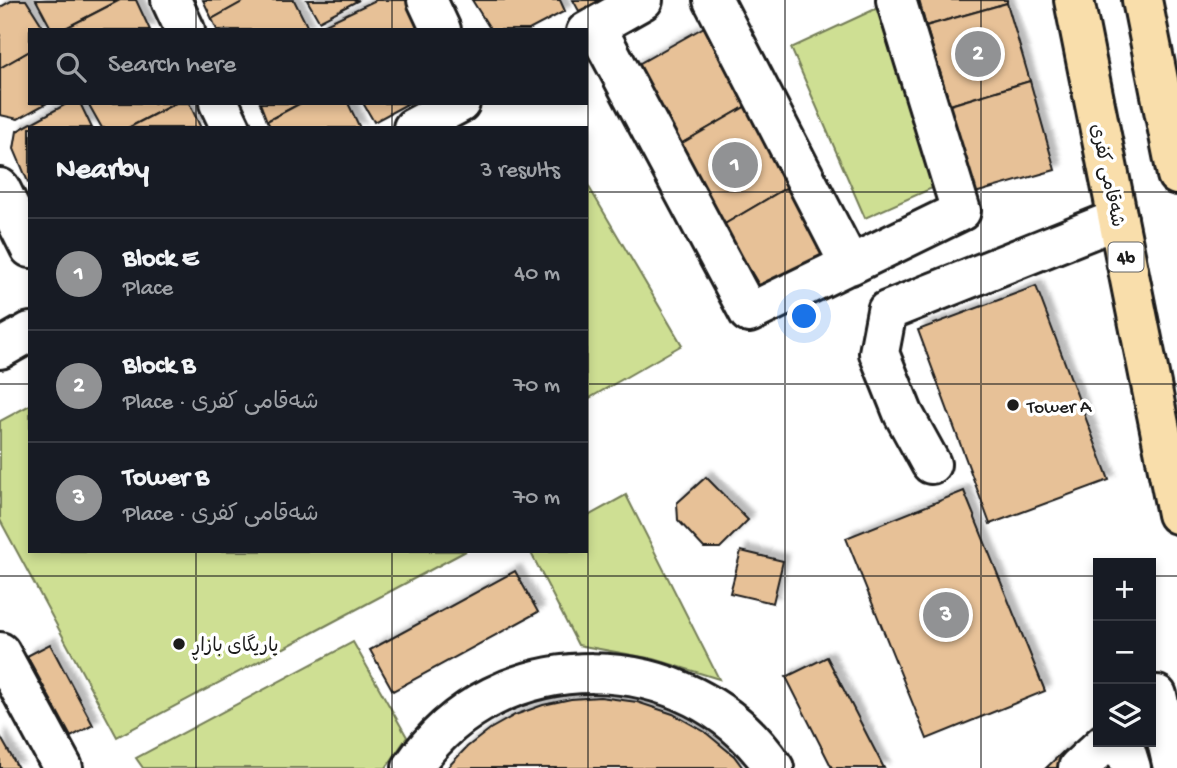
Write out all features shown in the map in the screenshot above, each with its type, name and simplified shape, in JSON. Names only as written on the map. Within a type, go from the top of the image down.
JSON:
[{"type":"highway","name":"شەقامی کفری","points":[[1074,0],[1177,514]]},
{"type":"highway","points":[[1142,0],[1177,174]]},
{"type":"street","points":[[171,0],[184,28]]},
{"type":"street","points":[[427,0],[440,28]]},
{"type":"street","points":[[643,0],[591,29],[749,313],[961,211],[896,0]]},
{"type":"street","points":[[713,0],[850,264]]},
{"type":"street","points":[[220,105],[230,126]]},
{"type":"street","points":[[417,126],[456,105]]},
{"type":"street","points":[[0,188],[28,244]]},
{"type":"street","points":[[931,464],[903,412],[879,353],[887,311],[1118,219]]},
{"type":"street","points":[[0,349],[28,333]]},
{"type":"street","points":[[0,652],[63,768]]},
{"type":"street","points":[[412,768],[437,737],[461,716],[487,699],[515,686],[545,677],[587,673],[638,677],[668,685],[697,698],[747,735],[774,768]]},
{"type":"street","points":[[1161,690],[1173,768]]},
{"type":"street","points":[[1078,768],[1101,747]]},
{"type":"street","points":[[1125,747],[1131,768]]},
{"type":"green space","points":[[882,6],[939,185],[865,218],[791,48]]},
{"type":"green space","points":[[588,185],[682,345],[588,399]]},
{"type":"green space","name":"یاریگای بازاڕ","points":[[28,406],[28,553],[462,553],[117,737],[0,520],[0,421]]},
{"type":"green space","points":[[626,495],[719,679],[654,659],[578,645],[531,553],[588,553],[588,516]]},
{"type":"green space","points":[[353,642],[407,737],[386,768],[143,768],[136,758]]},
{"type":"building","points":[[13,0],[26,0],[44,28],[28,28],[28,52],[0,68],[0,7]]},
{"type":"building","points":[[36,0],[120,0],[66,28],[51,28]]},
{"type":"building","points":[[120,0],[136,0],[149,28],[66,28]]},
{"type":"building","points":[[203,0],[246,0],[212,19]]},
{"type":"building","points":[[246,0],[294,0],[308,28],[216,28],[212,19]]},
{"type":"building","points":[[307,0],[359,0],[319,21]]},
{"type":"building","points":[[376,0],[407,0],[420,28],[319,28]]},
{"type":"building","points":[[472,0],[560,0],[565,11],[533,28],[490,28]]},
{"type":"building","points":[[573,0],[601,0],[579,11]]},
{"type":"building","points":[[919,0],[1007,0],[1007,3],[926,26]]},
{"type":"building","points":[[1007,3],[1030,81],[950,105],[926,26]]},
{"type":"building","points":[[706,26],[750,104],[677,146],[635,66]]},
{"type":"building","points":[[28,52],[28,105],[43,105],[18,119],[0,115],[0,68]]},
{"type":"building","points":[[1030,81],[1055,170],[975,193],[949,104]]},
{"type":"building","points":[[750,104],[791,185],[723,225],[677,146]]},
{"type":"building","points":[[64,105],[81,105],[91,126],[28,126],[28,182],[14,149],[17,131]]},
{"type":"building","points":[[89,105],[172,105],[132,126],[101,126]]},
{"type":"building","points":[[172,105],[190,105],[200,126],[132,126]]},
{"type":"building","points":[[261,105],[297,105],[267,121]]},
{"type":"building","points":[[297,105],[349,105],[359,126],[270,126],[267,121]]},
{"type":"building","points":[[364,105],[405,105],[374,122]]},
{"type":"building","points":[[791,185],[831,255],[765,295],[723,225]]},
{"type":"building","name":"Tower A","points":[[1036,286],[1109,480],[990,524],[918,330]]},
{"type":"building","points":[[706,477],[748,520],[720,548],[704,548],[678,520],[677,503]]},
{"type":"building","points":[[964,491],[1045,691],[927,739],[846,538]]},
{"type":"building","points":[[741,551],[783,561],[773,603],[730,593]]},
{"type":"building","points":[[515,571],[538,612],[393,691],[370,650]]},
{"type":"building","points":[[50,644],[93,725],[71,737],[27,656]]},
{"type":"building","points":[[827,657],[884,768],[832,768],[786,677]]},
{"type":"building","points":[[600,697],[637,702],[673,714],[705,732],[734,756],[743,768],[447,768],[467,747],[490,729],[515,715],[571,699]]},
{"type":"building","points":[[0,736],[18,768],[0,768]]},
{"type":"building","points":[[1065,750],[1083,768],[1046,768]]},
{"type":"place","name":"Block B","points":[[978,54]]},
{"type":"place","name":"Block E","points":[[735,165]]},
{"type":"place","name":"Tower A","points":[[1013,405]]},
{"type":"place","name":"Tower B","points":[[946,615]]},
{"type":"place","name":"یاریگای بازاڕ","points":[[179,644]]}]
